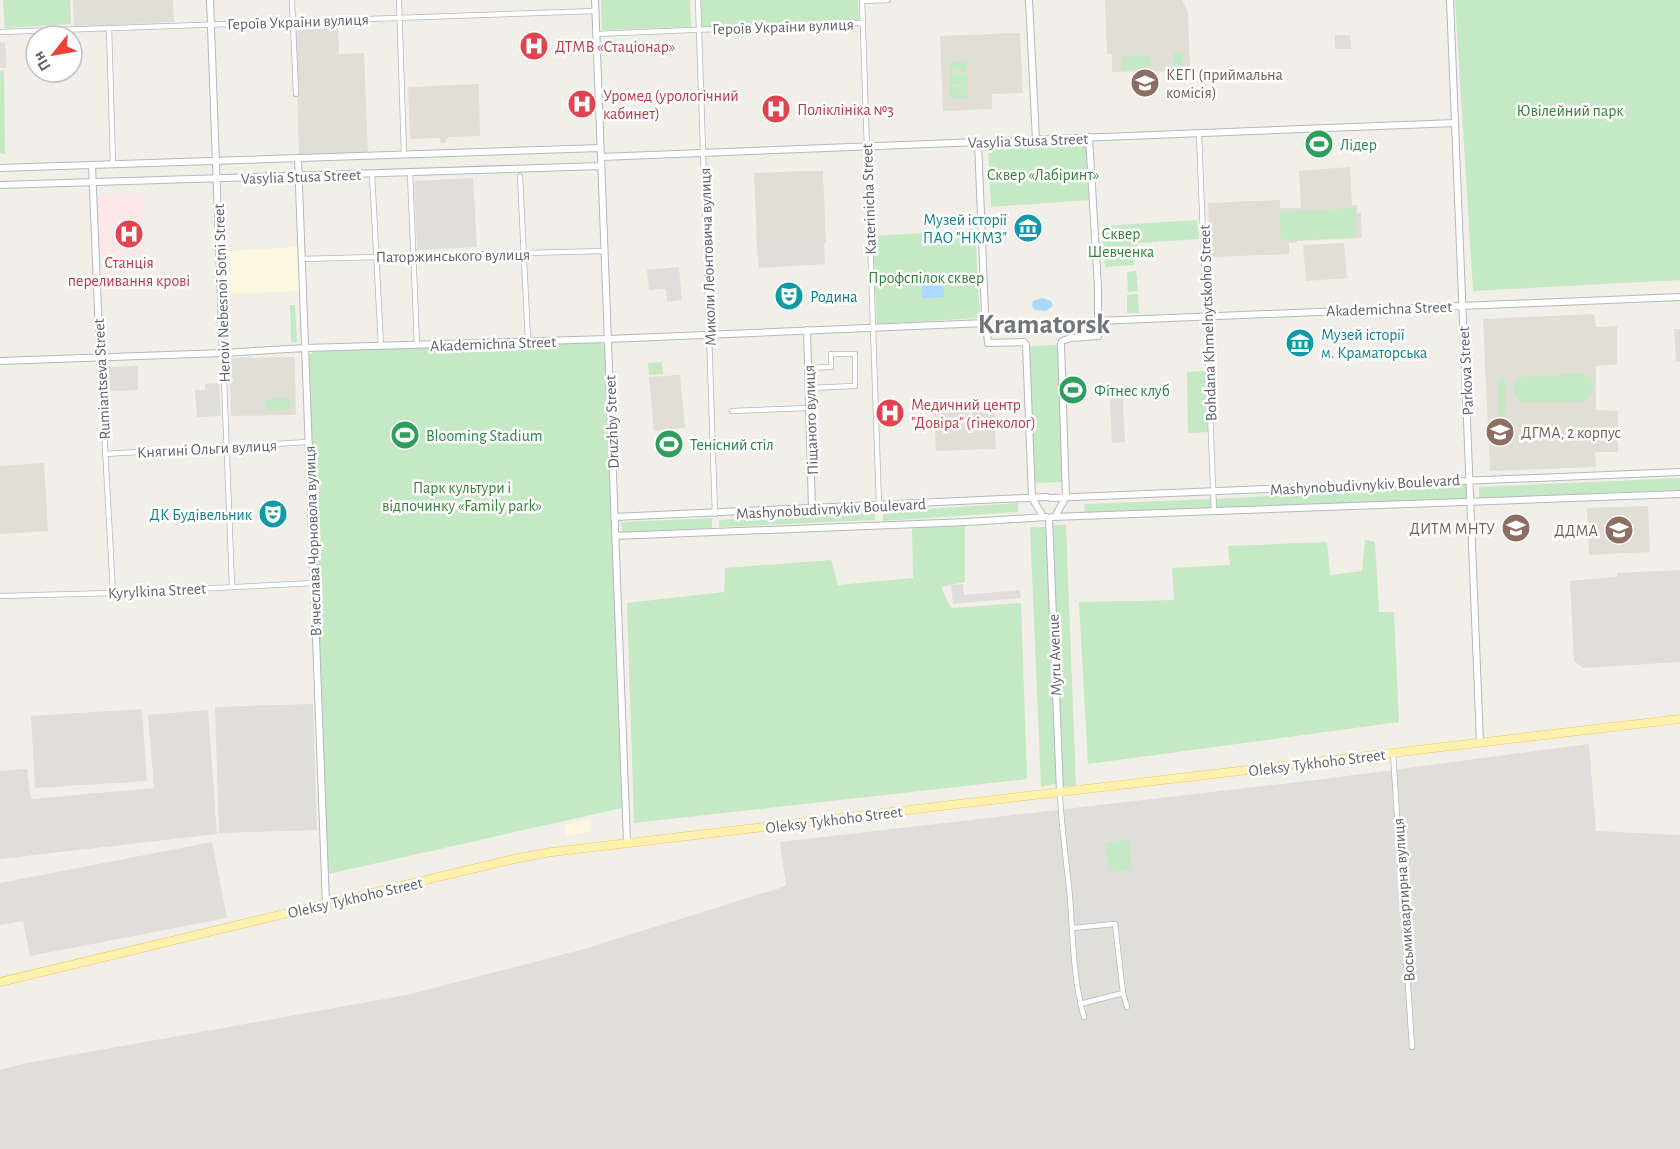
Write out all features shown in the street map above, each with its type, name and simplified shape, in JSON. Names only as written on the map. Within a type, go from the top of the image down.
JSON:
[{"type":"main road","name":"Oleksy Tykhoho Street","points":[[0,982],[518,858],[627,843],[1680,719]]},
{"type":"street","name":"Heroiv Nebesnoi Sotni Street","points":[[210,0],[232,586]]},
{"type":"street","points":[[292,0],[296,94]]},
{"type":"street","points":[[399,0],[404,155]]},
{"type":"street","name":"Druzhby Street","points":[[595,0],[627,843]]},
{"type":"street","name":"Миколи Леонтовича вулиця","points":[[698,0],[716,514]]},
{"type":"street","name":"Героїв України вулиця","points":[[862,1],[888,0]]},
{"type":"street","points":[[1029,0],[1036,140]]},
{"type":"street","name":"Parkova Street","points":[[1450,0],[1480,742]]},
{"type":"street","name":"Katerinicha Street","points":[[862,1],[879,506]]},
{"type":"street","name":"Героїв України вулиця","points":[[0,32],[595,11]]},
{"type":"street","name":"Героїв України вулиця","points":[[596,34],[862,23]]},
{"type":"street","points":[[109,28],[113,164]]},
{"type":"street","name":"Vasylia Stusa Street","points":[[601,157],[1455,123]]},
{"type":"street","name":"Bohdana Khmelnytskoho Street","points":[[1199,134],[1214,512]]},
{"type":"street","points":[[1049,516],[1066,497],[1061,344],[1062,341],[1071,338],[1098,336],[1098,287],[1089,138]]},
{"type":"street","name":"Myru Avenue","points":[[978,142],[988,343],[1024,342],[1026,345],[1032,498],[1049,516],[1060,792]]},
{"type":"street","name":"Vasylia Stusa Street","points":[[0,168],[600,148]]},
{"type":"street","name":"В'ячеслава Чорновола вулиця","points":[[298,159],[326,904]]},
{"type":"street","name":"Rumiantseva Street","points":[[92,165],[113,593]]},
{"type":"street","name":"Vasylia Stusa Street","points":[[0,184],[298,177],[601,166]]},
{"type":"street","points":[[410,173],[417,345]]},
{"type":"street","points":[[372,174],[381,346]]},
{"type":"street","points":[[520,176],[528,341]]},
{"type":"street","name":"Паторжинського вулиця","points":[[302,259],[604,251]]},
{"type":"street","name":"Akademichna Street","points":[[1098,321],[1680,297]]},
{"type":"street","name":"Akademichna Street","points":[[0,361],[986,323]]},
{"type":"street","name":"Піщаного вулиця","points":[[807,330],[812,509]]},
{"type":"street","points":[[808,368],[831,367],[831,354],[855,354],[855,386],[808,388]]},
{"type":"street","points":[[732,411],[809,408]]},
{"type":"street","name":"Княгині Ольги вулиця","points":[[105,454],[308,442]]},
{"type":"street","name":"Mashynobudivnykiv Boulevard","points":[[614,517],[1680,472]]},
{"type":"street","name":"Mashynobudivnykiv Boulevard","points":[[615,536],[967,522],[1049,516],[1680,494]]},
{"type":"street","points":[[1049,498],[1058,504],[1049,516],[1040,504],[1049,498]]},
{"type":"street","name":"Kyrylkina Street","points":[[0,596],[314,583]]},
{"type":"street","name":"Восьмиквартирна вулиця","points":[[1393,753],[1412,1047]]},
{"type":"street","points":[[1060,792],[1080,1004],[1084,1017]]},
{"type":"street","points":[[1072,928],[1115,924],[1127,1007]]},
{"type":"street","points":[[1080,1004],[1124,993]]},
{"type":"shaded area","points":[[73,0],[173,0],[174,22],[84,26],[84,24],[74,24]]},
{"type":"shaded area","points":[[1105,0],[1182,0],[1188,12],[1190,71],[1112,72],[1112,54],[1107,54]]},
{"type":"shaded area","points":[[338,28],[339,54],[364,53],[368,153],[299,156],[295,30]]},
{"type":"shaded area","points":[[1020,33],[1023,93],[992,94],[992,109],[943,111],[940,36]]},
{"type":"shaded area","points":[[1335,35],[1350,35],[1351,49],[1335,49]]},
{"type":"shaded area","points":[[5,42],[7,68],[0,68],[0,43]]},
{"type":"shaded area","points":[[479,84],[480,136],[448,137],[445,143],[441,143],[440,138],[410,139],[408,87]]},
{"type":"shaded area","points":[[1350,167],[1352,205],[1357,205],[1357,213],[1361,213],[1362,238],[1297,241],[1289,243],[1289,254],[1210,257],[1208,203],[1280,200],[1280,208],[1301,208],[1299,171]]},
{"type":"shaded area","points":[[823,171],[826,243],[757,247],[754,173]]},
{"type":"shaded area","points":[[473,178],[477,247],[417,250],[414,181]]},
{"type":"shaded area","points":[[143,193],[145,254],[99,256],[96,195]]},
{"type":"shaded area","points":[[824,243],[825,264],[759,268],[757,247]]},
{"type":"shaded area","points":[[1344,243],[1347,278],[1306,281],[1303,245]]},
{"type":"shaded area","points":[[297,247],[300,291],[229,294],[227,251]]},
{"type":"shaded area","points":[[679,267],[682,300],[667,302],[666,289],[649,290],[647,270]]},
{"type":"shaded area","points":[[1594,314],[1596,327],[1617,326],[1617,364],[1596,366],[1596,410],[1618,411],[1618,452],[1595,452],[1596,467],[1490,471],[1483,319]]},
{"type":"shaded area","points":[[1674,329],[1680,329],[1680,361],[1676,362]]},
{"type":"shaded area","points":[[295,357],[296,415],[231,416],[230,358]]},
{"type":"shaded area","points":[[138,366],[138,390],[108,391],[107,367]]},
{"type":"shaded area","points":[[680,375],[685,428],[654,431],[649,377]]},
{"type":"shaded area","points":[[219,383],[221,416],[197,417],[195,390],[205,390],[205,384]]},
{"type":"shaded area","points":[[1109,386],[1122,386],[1125,442],[1112,443]]},
{"type":"shaded area","points":[[994,406],[996,449],[936,451],[934,408]]},
{"type":"shaded area","points":[[44,463],[48,531],[0,534],[0,466]]},
{"type":"shaded area","name":"ДДМА","points":[[1648,506],[1650,552],[1589,555],[1587,508]]},
{"type":"shaded area","points":[[1680,570],[1680,662],[1583,668],[1574,661],[1570,581],[1617,577],[1617,573]]},
{"type":"shaded area","points":[[963,584],[964,595],[1020,590],[1021,598],[953,604],[951,585]]},
{"type":"shaded area","points":[[313,704],[317,830],[219,833],[215,707]]},
{"type":"shaded area","points":[[142,709],[147,781],[35,788],[31,716]]},
{"type":"shaded area","points":[[208,710],[217,834],[0,859],[0,771],[27,769],[31,799],[154,788],[148,715]]},
{"type":"shaded area","points":[[1589,744],[1596,831],[1680,835],[1680,1149],[0,1149],[0,1070],[22,1064],[407,995],[584,949],[786,886],[780,842],[1324,779]]},
{"type":"shaded area","points":[[590,819],[592,831],[566,836],[564,825]]},
{"type":"shaded area","points":[[212,842],[227,918],[30,956],[23,921],[0,925],[0,883]]},
{"type":"green space","points":[[3,0],[70,0],[71,24],[24,24],[24,27],[5,28]]},
{"type":"green space","points":[[601,0],[690,0],[691,27],[602,30]]},
{"type":"green space","points":[[701,0],[858,0],[859,20],[702,29]]},
{"type":"green space","name":"Ювілейний парк","points":[[1455,0],[1680,0],[1680,280],[1473,291]]},
{"type":"green space","points":[[1174,52],[1183,52],[1183,68],[1173,68]]},
{"type":"green space","points":[[1150,55],[1150,69],[1121,70],[1121,56]]},
{"type":"green space","points":[[967,61],[967,71],[949,71],[949,62]]},
{"type":"green space","points":[[4,70],[5,154],[0,153],[0,71]]},
{"type":"green space","points":[[949,73],[967,73],[968,85],[949,85]]},
{"type":"green space","points":[[967,86],[968,98],[949,98],[949,87]]},
{"type":"green space","name":"Сквер «Лабіринт»","points":[[1086,143],[1089,200],[991,207],[988,147]]},
{"type":"green space","points":[[1355,208],[1356,237],[1281,241],[1279,212]]},
{"type":"green space","name":"Сквер Шевченка","points":[[1197,220],[1199,239],[1138,243],[1134,265],[1105,267],[1102,226]]},
{"type":"green space","name":"Профспілок сквер","points":[[975,230],[980,318],[877,324],[872,236]]},
{"type":"green space","points":[[1136,271],[1138,291],[1128,292],[1127,272]]},
{"type":"green space","points":[[1138,294],[1139,313],[1127,313],[1127,295]]},
{"type":"green space","points":[[290,305],[295,305],[297,342],[291,342]]},
{"type":"green space","name":"Парк культури і відпочинку «Family park»","points":[[599,341],[605,346],[622,808],[328,874],[308,354],[312,354],[312,351]]},
{"type":"green space","points":[[1058,345],[1063,482],[1034,483],[1028,346]]},
{"type":"green space","points":[[662,362],[663,374],[649,375],[648,363]]},
{"type":"green space","points":[[1207,371],[1208,432],[1188,433],[1187,372]]},
{"type":"green space","points":[[1584,374],[1591,378],[1593,388],[1591,396],[1585,401],[1522,402],[1513,390],[1513,386],[1521,377]]},
{"type":"green space","points":[[1505,379],[1506,404],[1501,404],[1505,405],[1505,417],[1499,417],[1498,380]]},
{"type":"green space","points":[[290,398],[290,410],[266,411],[266,399]]},
{"type":"green space","points":[[1680,478],[1680,490],[1479,498],[1479,487]]},
{"type":"green space","points":[[1466,485],[1467,498],[1216,509],[1216,499]]},
{"type":"green space","points":[[1211,499],[1211,508],[1085,513],[1084,504]]},
{"type":"green space","points":[[1018,503],[1018,512],[883,521],[883,512]]},
{"type":"green space","points":[[875,513],[875,520],[719,527],[719,520]]},
{"type":"green space","points":[[712,518],[712,528],[622,532],[621,522]]},
{"type":"green space","points":[[965,524],[965,582],[941,587],[951,608],[1021,603],[1027,779],[634,823],[627,603],[724,592],[725,568],[831,560],[838,585],[913,578],[912,526]]},
{"type":"green space","points":[[1053,525],[1066,525],[1076,786],[1063,786]]},
{"type":"green space","points":[[1030,527],[1046,527],[1056,784],[1041,787]]},
{"type":"green space","points":[[1365,540],[1375,542],[1379,612],[1394,612],[1399,722],[1088,764],[1079,602],[1174,600],[1172,568],[1230,565],[1228,546],[1327,542],[1330,575],[1362,571]]},
{"type":"green space","points":[[1129,839],[1132,870],[1109,872],[1105,843]]},
{"type":"water","points":[[943,275],[944,297],[922,298],[921,276]]},
{"type":"water","points":[[1042,298],[1051,301],[1053,306],[1046,311],[1035,310],[1032,306],[1033,301]]},
{"type":"place","name":"ДТМВ «Стаціонар»","points":[[534,46]]},
{"type":"place","name":"КЕГІ (приймальна комісія)","points":[[1145,83]]},
{"type":"place","name":"Уромед (урологічний кабинет)","points":[[582,104]]},
{"type":"place","name":"Поліклініка №3","points":[[776,109]]},
{"type":"place","name":"Лідер","points":[[1319,144]]},
{"type":"place","name":"Музей історії ПАО \"НКМЗ\"","points":[[1028,228]]},
{"type":"place","name":"Станція переливання крові","points":[[129,234]]},
{"type":"place","name":"Родина","points":[[789,296]]},
{"type":"place","name":"Музей історії м. Краматорська","points":[[1300,343]]},
{"type":"place","name":"Фітнес клуб","points":[[1073,390]]},
{"type":"place","name":"Медичний центр \"Довіра\" (гінеколог)","points":[[890,413]]},
{"type":"place","name":"ДГМА, 2 корпус","points":[[1500,432]]},
{"type":"place","name":"Blooming Stadium","points":[[405,435]]},
{"type":"place","name":"Тенісний стіл","points":[[669,444]]},
{"type":"place","name":"ДК Будівельник","points":[[273,514]]},
{"type":"place","name":"ДИТМ МНТУ","points":[[1516,528]]},
{"type":"place","name":"ДДМА","points":[[1619,530]]},
{"type":"district","name":"Kramatorsk","points":[[1044,323]]}]
